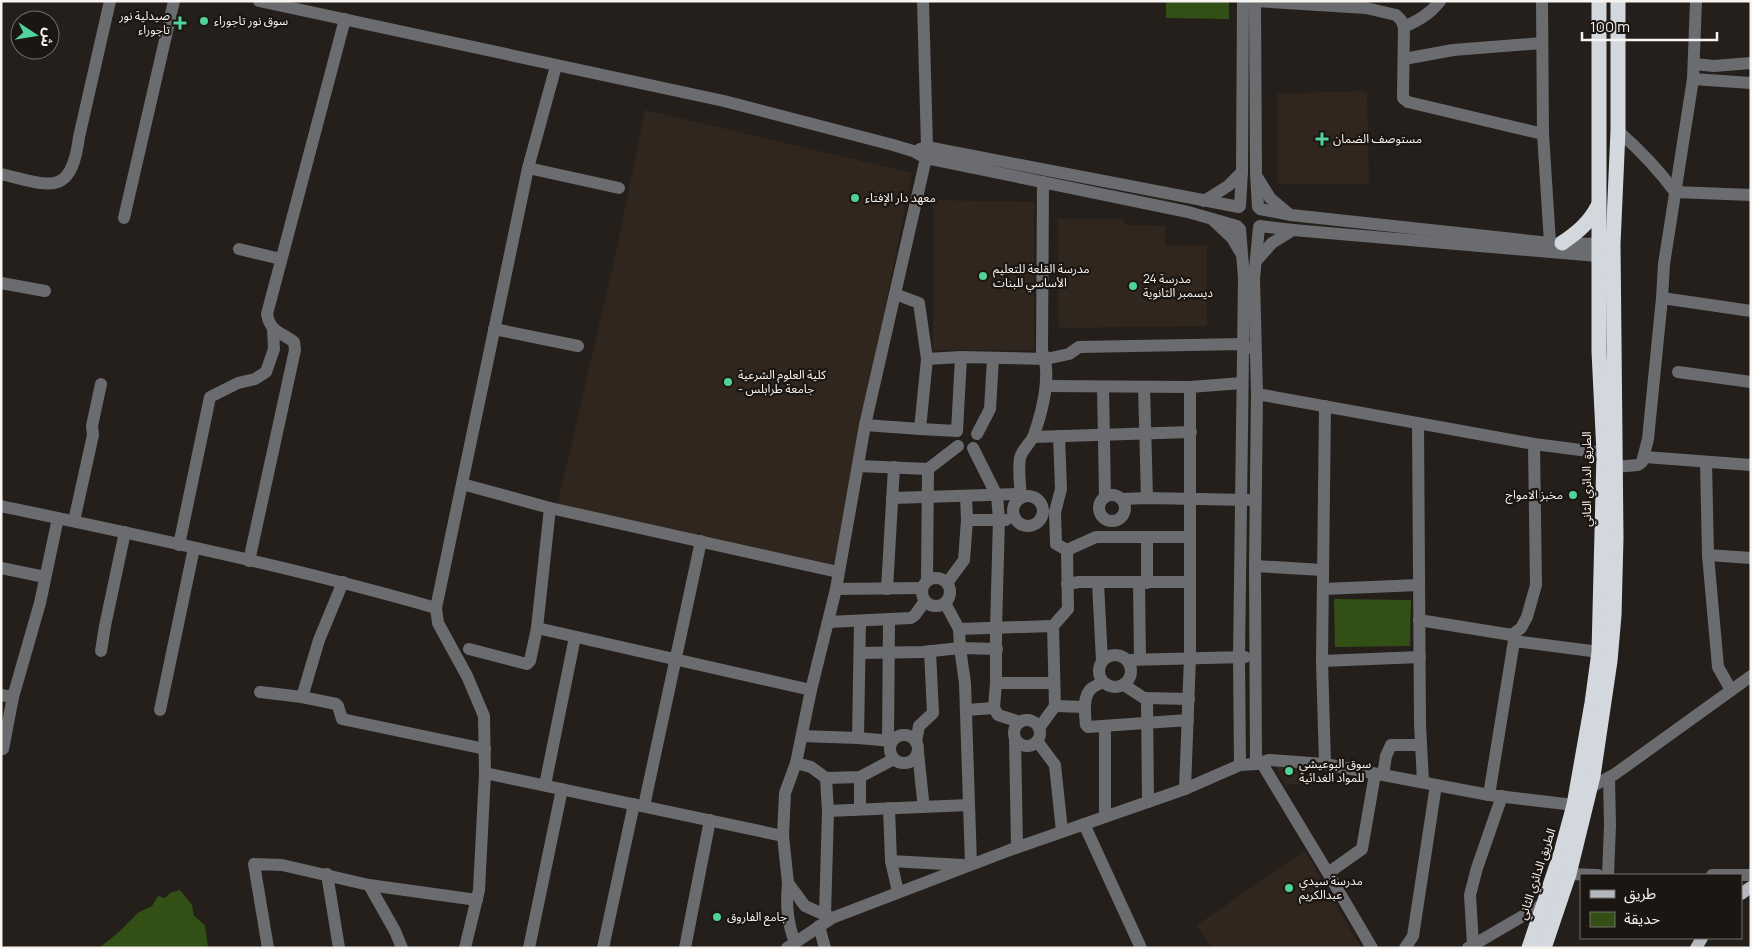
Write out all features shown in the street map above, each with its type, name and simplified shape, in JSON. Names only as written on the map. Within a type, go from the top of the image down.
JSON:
[{"type":"highway","name":"الطريق الدائري الثاني","points":[[1544,948],[1569,874],[1590,787],[1599,743],[1614,615],[1616,538],[1614,467],[1606,251],[1599,204],[1599,1]]},
{"type":"highway","name":"الطريق الدائري الثاني","points":[[1529,948],[1545,903],[1574,805],[1599,652],[1604,453],[1599,352],[1606,251],[1618,131],[1618,1]]},
{"type":"highway","points":[[1556,243],[1580,230],[1591,219],[1599,204]]},
{"type":"street","points":[[1,174],[45,184],[58,183],[70,172],[76,159],[79,137],[110,1]]},
{"type":"street","points":[[124,218],[174,1]]},
{"type":"street","points":[[259,1],[724,101],[913,151],[926,152],[1044,182],[1210,218],[1251,231],[1259,227],[1606,251]]},
{"type":"street","points":[[791,945],[786,908],[788,883],[783,836],[785,793],[796,763],[811,690],[836,589],[865,425],[926,152],[923,1]]},
{"type":"street","points":[[1243,1],[1259,208],[1263,218],[1259,227],[1254,279],[1257,357],[1255,657],[1258,763],[1328,873],[1372,948]]},
{"type":"street","points":[[1240,765],[1239,657],[1243,344],[1242,256],[1239,227],[1234,218],[1239,206],[1255,1],[1366,5],[1396,15],[1402,20],[1404,27],[1403,98],[1408,102],[1543,134]]},
{"type":"street","points":[[1404,27],[1420,20],[1431,12],[1440,1]]},
{"type":"street","points":[[1542,1],[1543,134],[1556,243]]},
{"type":"street","points":[[1614,467],[1638,465],[1645,457],[1664,264],[1693,79],[1696,1]]},
{"type":"street","points":[[249,561],[295,350],[294,342],[273,329],[269,324],[267,314],[345,19]]},
{"type":"street","points":[[1404,59],[1453,50],[1542,43]]},
{"type":"street","points":[[1694,64],[1714,66],[1751,63]]},
{"type":"street","points":[[465,948],[479,890],[485,773],[484,716],[467,676],[438,623],[436,608],[528,168],[556,66]]},
{"type":"street","points":[[1693,79],[1751,83]]},
{"type":"street","points":[[1618,131],[1658,169],[1675,192]]},
{"type":"street","points":[[960,160],[1239,206],[1249,203],[1259,208],[1292,215],[1556,243],[1606,251]]},
{"type":"street","points":[[528,168],[619,188]]},
{"type":"street","points":[[1204,200],[1228,186],[1242,172]]},
{"type":"street","points":[[1256,174],[1270,198],[1292,215]]},
{"type":"street","points":[[1018,523],[1012,511],[1015,503],[1021,496],[1020,456],[1033,437],[1046,386],[1046,359],[1042,351],[1044,182]]},
{"type":"street","points":[[1675,192],[1751,195]]},
{"type":"street","points":[[1210,218],[1225,230],[1242,256]]},
{"type":"street","points":[[1256,261],[1272,243],[1293,230]]},
{"type":"street","points":[[238,249],[281,259]]},
{"type":"street","points":[[1,283],[45,291]]},
{"type":"street","points":[[895,294],[919,303],[927,358],[920,429]]},
{"type":"street","points":[[1662,298],[1751,311]]},
{"type":"street","points":[[266,372],[274,349],[273,329]]},
{"type":"street","points":[[494,329],[578,346]]},
{"type":"street","points":[[927,358],[1046,359],[1069,354],[1079,347],[1243,344],[1257,357]]},
{"type":"street","points":[[961,357],[955,439],[958,446],[965,450],[972,448],[977,442],[977,434],[990,409],[993,358]]},
{"type":"street","points":[[179,545],[210,397],[238,384],[255,379],[266,372],[292,368]]},
{"type":"street","points":[[1678,372],[1751,382]]},
{"type":"street","points":[[1046,386],[1190,387],[1242,383]]},
{"type":"street","points":[[74,521],[93,434],[92,426],[101,384]]},
{"type":"street","points":[[1103,387],[1105,497],[1099,509],[1103,518],[1110,522],[1118,520],[1124,515],[1126,506],[1122,499]]},
{"type":"street","points":[[1144,387],[1147,498]]},
{"type":"street","points":[[1185,789],[1190,658],[1190,387]]},
{"type":"street","points":[[1257,394],[1534,444],[1604,453]]},
{"type":"street","points":[[1325,406],[1322,661],[1325,764]]},
{"type":"street","points":[[1418,423],[1422,782]]},
{"type":"street","points":[[865,425],[957,431],[968,427],[975,430],[977,434]]},
{"type":"street","points":[[1033,437],[1191,432]]},
{"type":"street","points":[[967,520],[999,519],[1026,526],[1034,525],[1041,519],[1049,511],[1061,488],[1059,436]]},
{"type":"street","points":[[1489,795],[1513,638],[1527,617],[1536,585],[1534,444]]},
{"type":"street","points":[[858,466],[928,469],[958,446]]},
{"type":"street","points":[[972,448],[997,496],[999,519],[994,708],[998,715],[1020,722],[1024,720],[1033,722],[1055,765],[1062,832]]},
{"type":"street","points":[[1645,457],[1751,465]]},
{"type":"street","points":[[1706,462],[1708,555],[1718,667],[1732,690]]},
{"type":"street","points":[[886,588],[894,467]]},
{"type":"street","points":[[828,622],[911,618],[915,615],[925,590],[935,578],[940,578],[947,583],[950,596],[945,603],[937,606],[928,604],[925,590],[928,469]]},
{"type":"street","points":[[462,484],[550,508],[838,572]]},
{"type":"street","points":[[1105,497],[1114,495],[1122,499],[1256,500]]},
{"type":"street","points":[[947,583],[964,560],[967,520],[966,496]]},
{"type":"street","points":[[892,498],[1030,496],[1037,499],[1049,511],[1056,544],[1067,550]]},
{"type":"street","points":[[1,506],[126,532],[343,582],[436,608]]},
{"type":"street","points":[[469,649],[527,664],[530,662],[537,628],[550,508]]},
{"type":"street","points":[[3,749],[7,696],[35,624],[58,518]]},
{"type":"street","points":[[102,651],[105,626],[126,532]]},
{"type":"street","points":[[1067,550],[1095,537],[1190,537]]},
{"type":"street","points":[[1140,659],[1147,537]]},
{"type":"street","points":[[604,948],[675,659],[700,541]]},
{"type":"street","points":[[160,710],[194,548]]},
{"type":"street","points":[[1015,738],[1026,746],[1034,744],[1055,706],[1053,626],[1068,609],[1067,550]]},
{"type":"street","points":[[1708,555],[1751,558]]},
{"type":"street","points":[[1255,566],[1323,570]]},
{"type":"street","points":[[1,568],[45,578]]},
{"type":"street","points":[[302,696],[319,640],[343,582]]},
{"type":"street","points":[[1067,584],[1078,582],[1190,582]]},
{"type":"street","points":[[1098,583],[1102,661],[1099,672],[1103,682],[1113,687],[1124,685],[1128,681],[1132,670],[1127,660],[1117,654],[1106,657],[1102,661]]},
{"type":"street","points":[[1323,589],[1419,585]]},
{"type":"street","points":[[836,589],[886,588],[925,590]]},
{"type":"street","points":[[945,603],[960,629],[960,648],[964,671],[969,805],[969,865]]},
{"type":"street","points":[[889,620],[890,751],[898,762],[908,762],[916,756],[919,726],[933,713],[930,651]]},
{"type":"street","points":[[1419,620],[1599,652]]},
{"type":"street","points":[[858,738],[860,621]]},
{"type":"street","points":[[960,629],[1053,626]]},
{"type":"street","points":[[537,628],[811,690]]},
{"type":"street","points":[[545,785],[575,637]]},
{"type":"street","points":[[860,653],[960,648],[997,649]]},
{"type":"street","points":[[1127,660],[1255,657]]},
{"type":"street","points":[[1322,661],[1420,657]]},
{"type":"street","points":[[1590,787],[1609,778],[1751,676]]},
{"type":"street","points":[[1103,682],[1089,690],[1085,707],[1087,726],[1188,720]]},
{"type":"street","points":[[996,683],[1054,683]]},
{"type":"street","points":[[1124,685],[1146,698],[1189,699]]},
{"type":"street","points":[[260,692],[302,696],[337,704],[342,719],[485,749]]},
{"type":"street","points":[[1146,698],[1148,802]]},
{"type":"street","points":[[1055,706],[1085,707]]},
{"type":"street","points":[[966,710],[994,708]]},
{"type":"street","points":[[1017,847],[1015,729],[1020,722]]},
{"type":"street","points":[[1105,726],[1105,817]]},
{"type":"street","points":[[802,736],[890,741],[904,734],[914,738],[917,747],[924,800],[922,806]]},
{"type":"street","points":[[1328,873],[1362,849],[1379,775],[1391,744],[1421,745]]},
{"type":"street","points":[[796,763],[811,767],[826,778],[860,777],[894,759]]},
{"type":"street","points":[[791,945],[825,920],[1017,847],[1185,789],[1240,765],[1269,760],[1325,764],[1489,795],[1574,805]]},
{"type":"street","points":[[485,773],[783,836]]},
{"type":"street","points":[[860,777],[860,809]]},
{"type":"street","points":[[825,948],[828,811],[826,778]]},
{"type":"street","points":[[1608,874],[1609,778]]},
{"type":"street","points":[[1405,948],[1413,936],[1436,785]]},
{"type":"street","points":[[528,948],[562,789]]},
{"type":"street","points":[[1502,796],[1477,868],[1470,895],[1471,946],[1545,903]]},
{"type":"street","points":[[828,811],[969,805]]},
{"type":"street","points":[[889,808],[891,861],[898,892]]},
{"type":"street","points":[[685,948],[710,820]]},
{"type":"street","points":[[1084,824],[1141,948]]},
{"type":"street","points":[[891,861],[969,865]]},
{"type":"street","points":[[268,948],[254,864],[282,865],[328,874],[369,885],[476,900]]},
{"type":"street","points":[[328,874],[339,948]]},
{"type":"street","points":[[1569,874],[1580,874]]},
{"type":"street","points":[[788,883],[805,906],[825,920]]},
{"type":"street","points":[[369,885],[396,931],[402,948]]},
{"type":"shaded area","name":"مستوصف الضمان","points":[[1359,91],[1367,93],[1369,184],[1277,184],[1277,94]]},
{"type":"shaded area","name":"كلية العلوم الشرعية - جامعة طرابلس","points":[[645,110],[912,173],[833,568],[557,506],[615,257]]},
{"type":"shaded area","name":"مدرسة القلعة للتعليم الأساسي للبنات","points":[[933,200],[1034,202],[1034,350],[933,350]]},
{"type":"shaded area","name":"مدرسة 24 ديسمبر الثانوية","points":[[1058,219],[1124,219],[1125,225],[1165,226],[1165,246],[1207,245],[1207,326],[1059,328]]},
{"type":"shaded area","name":"سوق البوعيشي للمواد الغدائية","points":[[1301,764],[1301,777],[1304,777],[1303,785],[1285,785],[1275,765]]},
{"type":"shaded area","name":"مدرسة سيدي عبدالكريم","points":[[1305,851],[1361,948],[1212,948],[1197,925]]},
{"type":"green space","points":[[1166,1],[1229,1],[1229,19],[1166,18]]},
{"type":"green space","points":[[1334,599],[1411,600],[1410,646],[1335,647]]},
{"type":"green space","points":[[180,890],[192,905],[194,916],[205,925],[208,948],[99,948],[139,912],[152,906],[158,896],[165,898],[170,893]]},
{"type":"place","name":"سوق نور تاجوراء","points":[[204,21]]},
{"type":"place","name":"صيدلية نور تاجوراء","points":[[180,23]]},
{"type":"place","name":"مستوصف الضمان","points":[[1322,139]]},
{"type":"place","name":"معهد دار الإفتاء","points":[[855,198]]},
{"type":"place","name":"مدرسة القلعة للتعليم الأساسي للبنات","points":[[983,276]]},
{"type":"place","name":"مدرسة 24 ديسمبر الثانوية","points":[[1133,286]]},
{"type":"place","name":"كلية العلوم الشرعية - جامعة طرابلس","points":[[728,382]]},
{"type":"place","name":"مخبز الامواج","points":[[1573,495]]},
{"type":"place","name":"سوق البوعيشي للمواد الغدائية","points":[[1289,771]]},
{"type":"place","name":"مدرسة سيدي عبدالكريم","points":[[1289,888]]},
{"type":"place","name":"جامع الفاروق","points":[[717,917]]}]
